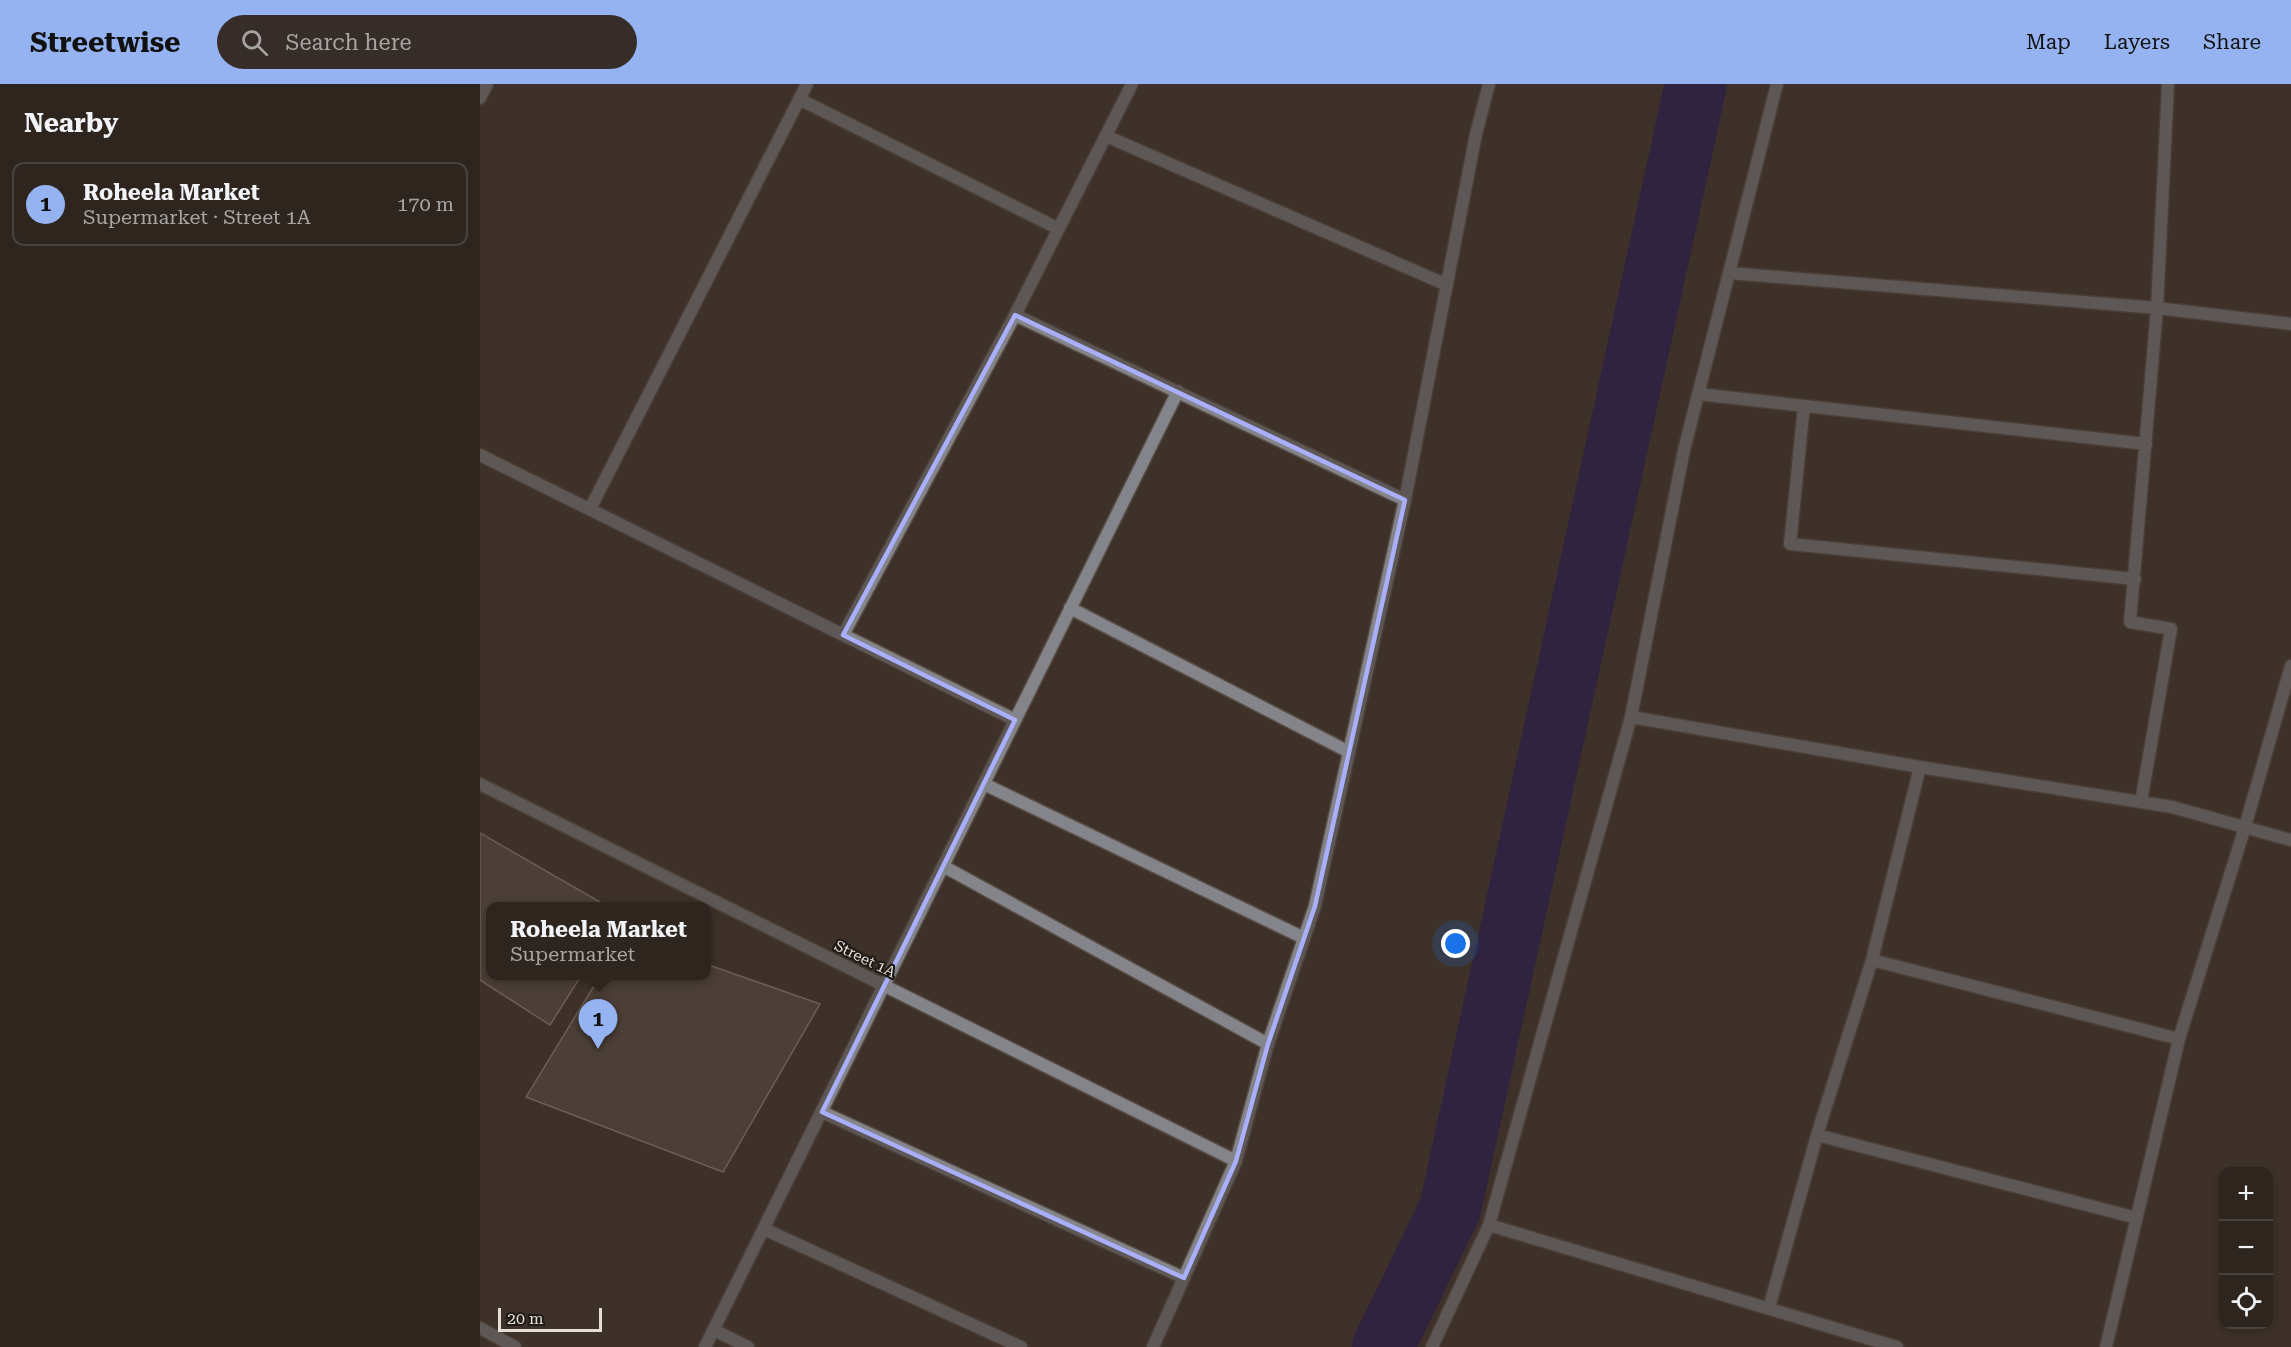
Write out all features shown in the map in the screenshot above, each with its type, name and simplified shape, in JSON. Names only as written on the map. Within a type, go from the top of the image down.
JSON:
[{"type":"street","points":[[480,98],[487,84]]},
{"type":"street","points":[[590,510],[807,84]]},
{"type":"street","points":[[843,635],[1015,315],[1132,84]]},
{"type":"street","points":[[1153,1347],[1236,1161],[1268,1044],[1315,906],[1405,500],[1476,134],[1489,84]]},
{"type":"street","points":[[1432,1347],[1489,1225],[1631,717],[1684,450],[1777,84]]},
{"type":"street","points":[[2141,802],[2171,629],[2130,622],[2157,308],[2168,84]]},
{"type":"street","points":[[799,99],[1059,229]]},
{"type":"street","points":[[1106,136],[1447,285]]},
{"type":"street","points":[[1729,273],[2157,308],[2291,324]]},
{"type":"street","points":[[1015,315],[1405,500]]},
{"type":"street","points":[[705,1347],[1178,391]]},
{"type":"street","points":[[1698,394],[2146,444]]},
{"type":"street","points":[[1804,406],[1790,544],[2135,579]]},
{"type":"street","points":[[480,455],[1015,720]]},
{"type":"street","points":[[1070,608],[1349,752]]},
{"type":"street","points":[[2106,1347],[2179,1039],[2245,827],[2291,666]]},
{"type":"street","points":[[1631,717],[1920,767],[2172,807],[2291,840]]},
{"type":"street","points":[[1769,1308],[1817,1135],[1872,960],[1920,767]]},
{"type":"street","name":"Street 1A","points":[[480,784],[1236,1161]]},
{"type":"street","points":[[984,784],[1304,938]]},
{"type":"street","points":[[943,866],[1268,1044]]},
{"type":"street","points":[[1872,960],[2179,1039]]},
{"type":"street","points":[[822,1112],[1184,1278]]},
{"type":"street","points":[[1817,1135],[2137,1218]]},
{"type":"street","points":[[1489,1225],[1897,1347]]},
{"type":"street","points":[[764,1229],[1021,1347]]},
{"type":"street","points":[[480,1328],[515,1347]]},
{"type":"street","points":[[714,1330],[748,1347]]},
{"type":"highlighted area","points":[[1015,315],[1405,500],[1315,906],[1268,1044],[1236,1161],[1184,1278],[822,1112],[1015,720],[843,635]]},
{"type":"building","points":[[480,833],[600,902],[486,902],[486,980],[578,980],[550,1025],[480,980]]},
{"type":"building","points":[[711,966],[820,1004],[723,1172],[526,1097],[598,980],[711,980]]},
{"type":"waterway","points":[[1383,1347],[1450,1209],[1696,84]]},
{"type":"place","name":"Roheela Market","points":[[598,1049]]}]
